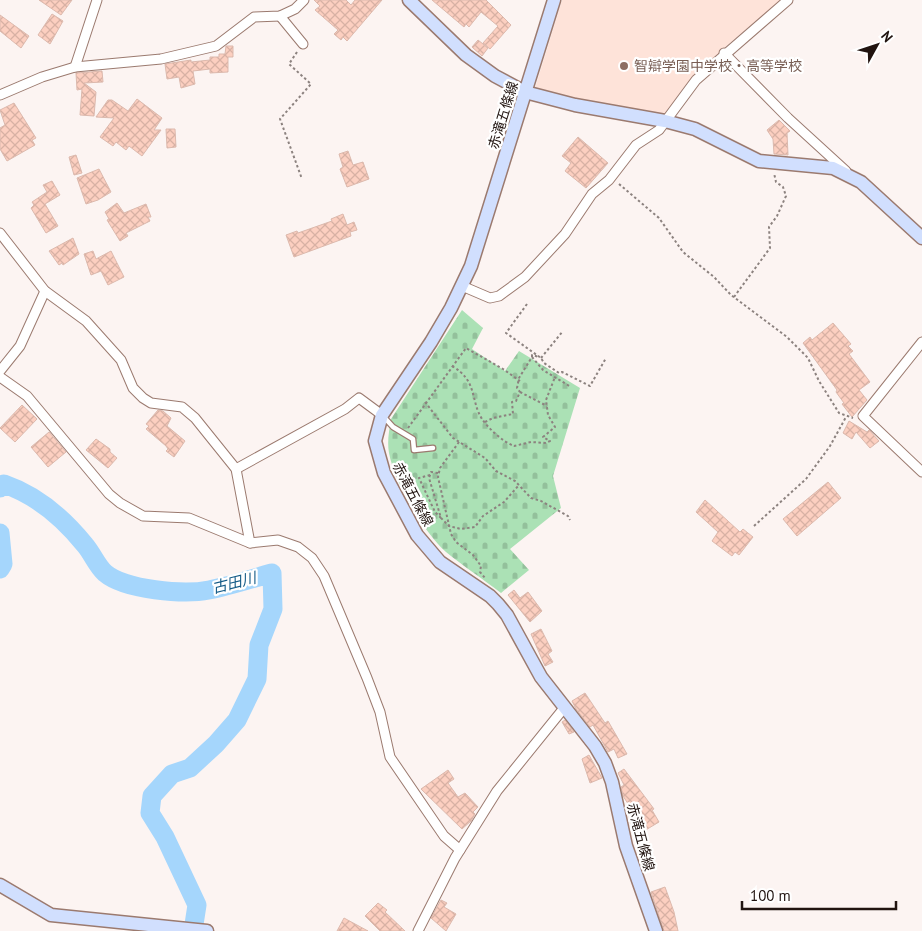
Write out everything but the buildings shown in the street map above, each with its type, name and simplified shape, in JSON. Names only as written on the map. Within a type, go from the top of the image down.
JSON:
[{"type":"main road","points":[[409,0],[466,55],[495,76],[525,92],[575,105],[665,121],[695,129],[759,161],[833,168],[861,182],[922,238]]},
{"type":"main road","name":"赤滝五條線","points":[[554,0],[478,244],[462,286],[431,342],[382,415],[375,441],[378,458],[406,518],[428,550],[440,562],[490,596],[507,615],[541,676],[595,746],[605,763],[612,782],[626,846],[656,931]]},
{"type":"main road","points":[[0,885],[51,915],[207,931]]},
{"type":"street","points":[[75,67],[97,0]]},
{"type":"street","points":[[0,95],[42,77],[75,67],[152,60],[196,52],[216,46],[254,17],[280,16],[295,8],[304,0]]},
{"type":"street","points":[[462,286],[490,298],[506,292],[525,277],[565,234],[592,194],[608,180],[636,145],[660,130],[696,80],[724,53],[788,0]]},
{"type":"street","points":[[280,16],[287,27],[303,44]]},
{"type":"street","points":[[724,53],[782,112],[851,176]]},
{"type":"street","points":[[0,234],[45,291],[86,321],[121,360],[133,388],[143,398],[151,403],[182,407],[195,418],[236,469],[250,543]]},
{"type":"street","points":[[0,371],[20,346],[45,291]]},
{"type":"street","points":[[922,342],[863,416],[922,472]]},
{"type":"street","points":[[0,377],[28,396],[109,494],[120,503],[143,516],[190,518],[250,543],[278,540],[298,548],[312,558],[324,576],[367,678],[380,712],[390,757],[444,836],[460,850]]},
{"type":"street","points":[[236,469],[346,409],[359,398],[382,415]]},
{"type":"street","points":[[418,931],[460,850],[497,791],[564,708]]},
{"type":"lane","points":[[382,415],[394,427],[413,439],[414,450],[433,448]]},
{"type":"path","points":[[302,180],[280,119],[311,84],[288,64],[303,44]]},
{"type":"path","points":[[734,297],[770,248],[769,227],[777,216],[786,196],[783,187],[776,182],[772,163]]},
{"type":"path","points":[[608,180],[623,185],[659,218],[683,252],[734,297],[787,337],[808,358],[819,382],[839,413],[846,417],[863,416]]},
{"type":"path","points":[[528,304],[506,333],[541,358],[544,364],[590,386],[606,358]]},
{"type":"path","points":[[541,358],[563,330]]},
{"type":"path","points":[[405,433],[425,402],[466,348],[520,381]]},
{"type":"path","points":[[532,356],[541,358]]},
{"type":"path","points":[[532,356],[543,370],[571,387]]},
{"type":"path","points":[[532,356],[518,378],[520,381],[517,388],[520,392],[547,406]]},
{"type":"path","points":[[452,366],[462,373],[474,392],[479,413],[491,430],[514,446],[531,442],[550,441],[543,438],[555,427],[548,415],[546,400],[555,377]]},
{"type":"path","points":[[485,422],[493,418],[513,414],[512,402],[516,401],[520,392]]},
{"type":"path","points":[[425,402],[444,428],[460,442],[485,458],[496,472],[515,480],[532,498],[568,516],[570,520]]},
{"type":"path","points":[[754,526],[806,479],[830,446],[846,417]]},
{"type":"path","points":[[460,442],[438,473],[449,526],[456,542],[473,555],[481,566],[480,572],[486,579],[480,589]]},
{"type":"path","points":[[438,473],[431,472],[430,475],[419,478],[435,512],[449,526],[465,530],[475,527],[483,516],[504,502],[519,485]]},
{"type":"path","points":[[430,475],[441,518]]},
{"type":"shaded area","name":"智辯学園中学校・高等学校","points":[[562,0],[781,0],[724,48],[688,85],[664,115],[587,101],[535,88]]},
{"type":"green space","points":[[462,310],[483,328],[472,349],[505,371],[519,351],[580,388],[553,476],[561,508],[510,549],[529,570],[501,593],[446,552],[437,543],[403,492],[388,449],[391,419]]},
{"type":"waterway","name":"古田川","points":[[0,488],[4,484],[16,489],[49,509],[77,535],[105,573],[126,584],[155,590],[185,592],[209,590],[272,573],[273,609],[259,645],[257,679],[237,720],[216,744],[190,768],[172,774],[152,796],[150,813],[165,837],[197,905],[193,931]]},
{"type":"waterway","name":"古田川","points":[[0,533],[3,564],[0,569]]},
{"type":"place","name":"智辯学園中学校・高等学校","points":[[624,66]]}]
